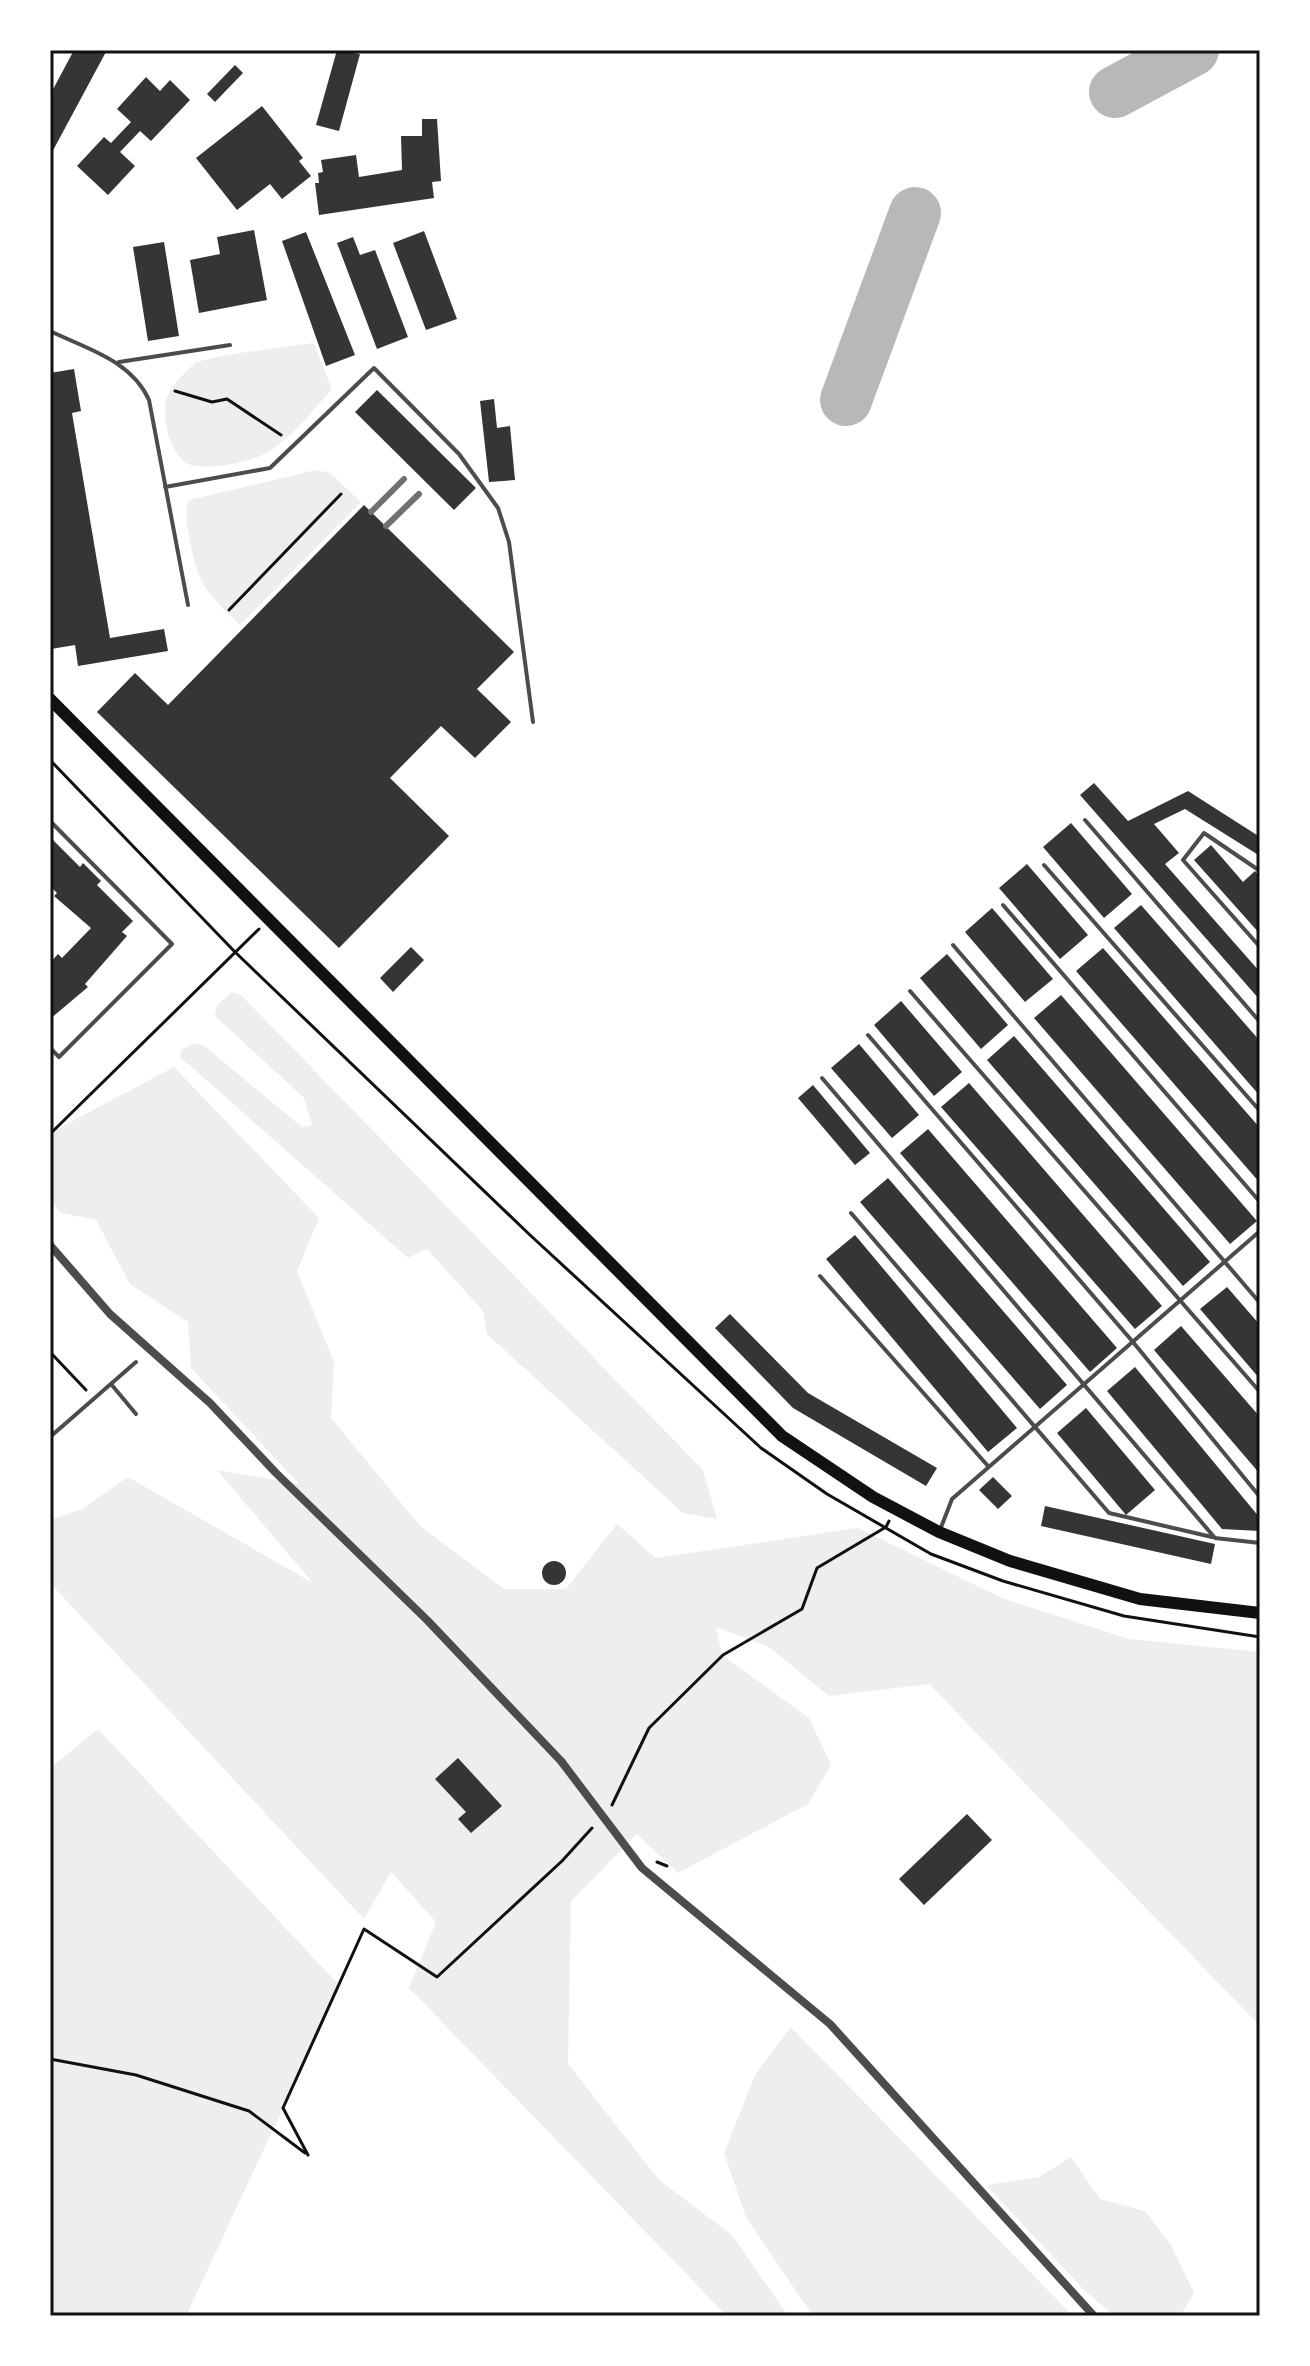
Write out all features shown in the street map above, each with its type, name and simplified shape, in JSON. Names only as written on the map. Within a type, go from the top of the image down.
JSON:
[{"type":"main road","points":[[50,699],[782,1436],[873,1497],[939,1532],[1010,1561],[1140,1599],[1260,1613]]},
{"type":"street","points":[[50,1245],[110,1314],[210,1403],[276,1473],[437,1631],[561,1761],[601,1818],[642,1868],[830,2024],[1094,2316]]},
{"type":"lane","points":[[50,331],[117,363],[134,375],[149,400],[188,605]]},
{"type":"lane","points":[[117,363],[230,345]]},
{"type":"lane","points":[[165,487],[270,468],[374,368],[459,454],[498,508],[509,542],[533,722]]},
{"type":"lane","points":[[1085,820],[1260,1022]]},
{"type":"lane","points":[[50,821],[172,944],[59,1057],[50,1048]]},
{"type":"lane","points":[[1260,871],[1204,833],[1183,860],[1260,947]]},
{"type":"lane","points":[[1044,865],[1260,1111]]},
{"type":"lane","points":[[1003,905],[1260,1202]]},
{"type":"lane","points":[[953,945],[1260,1303]]},
{"type":"lane","points":[[910,991],[1260,1392]]},
{"type":"lane","points":[[868,1035],[1133,1342],[1260,1497]]},
{"type":"lane","points":[[822,1078],[1215,1538]]},
{"type":"lane","points":[[851,1213],[1109,1513],[1215,1538],[1260,1543]]},
{"type":"lane","points":[[939,1532],[952,1499],[1260,1231]]},
{"type":"lane","points":[[820,1276],[988,1466]]},
{"type":"lane","points":[[50,1437],[136,1362]]},
{"type":"lane","points":[[111,1384],[136,1414]]},
{"type":"path","points":[[175,391],[212,402],[227,399],[281,435]]},
{"type":"path","points":[[229,610],[341,494]]},
{"type":"path","points":[[50,1134],[270,918]]},
{"type":"path","points":[[50,1352],[94,1399]]},
{"type":"path","points":[[50,2059],[136,2075],[249,2111],[308,2155],[283,2108],[364,1929],[437,1977],[562,1861],[610,1809],[649,1728],[723,1655],[802,1609],[817,1568],[886,1527]]},
{"type":"path","points":[[655,1861],[667,1866]]},
{"type":"shaded area","points":[[314,343],[332,390],[290,435],[270,451],[245,461],[203,467],[181,459],[168,431],[166,400],[174,385],[194,364],[231,355]]},
{"type":"shaded area","points":[[316,470],[330,473],[361,502],[240,625],[211,595],[200,577],[187,522],[189,500]]},
{"type":"shaded area","points":[[232,992],[241,995],[703,1470],[717,1519],[683,1513],[487,1334],[483,1311],[427,1249],[408,1258],[180,1057],[181,1050],[193,1043],[203,1045],[302,1127],[312,1125],[304,1098],[215,1016],[217,1005]]},
{"type":"shaded area","points":[[174,1067],[319,1218],[297,1271],[334,1362],[331,1418],[421,1527],[504,1589],[566,1589],[617,1524],[656,1558],[858,1528],[1002,1598],[1129,1639],[1260,1652],[1260,2026],[929,1684],[829,1696],[769,1647],[716,1627],[722,1655],[809,1718],[831,1765],[808,1804],[678,1873],[637,1834],[571,1901],[568,2064],[659,2180],[732,2235],[788,2316],[727,2316],[409,1988],[436,1922],[391,1872],[364,1919],[50,1583],[50,1520],[82,1509],[128,1477],[313,1583],[217,1470],[299,1484],[191,1368],[188,1322],[130,1284],[96,1220],[61,1213],[50,1201],[50,1139],[56,1130]]},
{"type":"shaded area","points":[[98,1729],[340,1986],[186,2316],[50,2316],[50,1768]]},
{"type":"shaded area","points":[[791,2027],[1073,2316],[813,2316],[746,2217],[724,2153],[755,2075]]},
{"type":"shaded area","points":[[1071,2157],[1100,2199],[1145,2211],[1171,2245],[1194,2293],[1180,2316],[1114,2316],[1084,2290],[986,2185],[1039,2177]]},
{"type":"building","points":[[74,50],[107,50],[50,156],[50,95]]},
{"type":"building","points":[[337,50],[360,54],[339,131],[316,125]]},
{"type":"building","points":[[235,65],[243,73],[215,102],[207,94]]},
{"type":"building","points":[[146,77],[160,91],[170,80],[190,100],[151,141],[140,131],[120,152],[135,166],[108,195],[77,166],[104,137],[111,143],[131,122],[117,109]]},
{"type":"building","points":[[262,106],[303,158],[299,161],[311,176],[282,199],[270,184],[237,210],[196,158]]},
{"type":"building","points":[[422,119],[437,119],[441,181],[432,182],[434,198],[319,215],[315,183],[319,183],[318,173],[323,172],[321,160],[356,155],[359,177],[402,170],[401,136],[422,136]]},
{"type":"building","points":[[254,230],[267,300],[199,313],[190,260],[220,254],[217,237]]},
{"type":"building","points":[[424,231],[457,319],[426,330],[393,243]]},
{"type":"building","points":[[306,232],[355,355],[326,366],[282,241]]},
{"type":"building","points":[[353,237],[360,255],[375,250],[408,337],[377,349],[337,243]]},
{"type":"building","points":[[164,242],[179,336],[148,341],[133,247]]},
{"type":"building","points":[[74,369],[81,411],[72,413],[110,638],[164,629],[168,651],[78,666],[75,645],[51,649],[50,373]]},
{"type":"building","points":[[377,390],[476,488],[454,510],[355,412]]},
{"type":"building","points":[[494,399],[497,428],[510,426],[515,480],[489,482],[480,401]]},
{"type":"building","points":[[364,505],[514,652],[477,689],[511,722],[475,758],[441,726],[390,778],[449,836],[339,948],[97,712],[135,673],[168,705]]},
{"type":"building","points":[[1094,783],[1128,821],[1188,791],[1260,837],[1260,856],[1185,809],[1154,824],[1179,853],[1165,864],[1260,972],[1260,1000],[1080,795]]},
{"type":"building","points":[[1071,823],[1132,894],[1104,918],[1043,847]]},
{"type":"building","points":[[50,837],[80,867],[83,863],[101,881],[97,885],[133,921],[122,932],[127,936],[85,984],[88,987],[50,1019],[50,963],[58,954],[62,958],[91,928],[54,896],[57,893],[50,886]]},
{"type":"building","points":[[1211,845],[1243,882],[1255,871],[1260,877],[1260,934],[1194,860]]},
{"type":"building","points":[[1027,864],[1088,935],[1060,959],[999,888]]},
{"type":"building","points":[[1141,905],[1260,1041],[1260,1096],[1114,928]]},
{"type":"building","points":[[992,908],[1053,979],[1025,1002],[965,932]]},
{"type":"building","points":[[411,947],[424,960],[393,992],[380,978]]},
{"type":"building","points":[[1103,948],[1260,1128],[1260,1183],[1076,971]]},
{"type":"building","points":[[947,954],[1008,1025],[981,1049],[920,978]]},
{"type":"building","points":[[1061,995],[1257,1221],[1230,1244],[1034,1018]]},
{"type":"building","points":[[901,1001],[962,1072],[934,1096],[874,1025]]},
{"type":"building","points":[[1014,1036],[1210,1262],[1183,1286],[987,1060]]},
{"type":"building","points":[[859,1044],[919,1115],[892,1138],[831,1068]]},
{"type":"building","points":[[969,1083],[1162,1306],[1135,1329],[941,1107]]},
{"type":"building","points":[[813,1085],[870,1153],[855,1165],[798,1098]]},
{"type":"building","points":[[928,1129],[1117,1348],[1090,1372],[900,1153]]},
{"type":"building","points":[[888,1178],[1067,1385],[1040,1409],[860,1202]]},
{"type":"building","points":[[855,1235],[1017,1428],[988,1452],[826,1259]]},
{"type":"building","points":[[1227,1287],[1260,1325],[1260,1379],[1200,1309]]},
{"type":"building","points":[[730,1314],[808,1393],[937,1468],[926,1486],[793,1408],[715,1328]]},
{"type":"building","points":[[1181,1326],[1260,1417],[1260,1474],[1154,1350]]},
{"type":"building","points":[[1135,1367],[1260,1518],[1260,1531],[1222,1529],[1107,1391]]},
{"type":"building","points":[[1086,1408],[1155,1490],[1126,1515],[1057,1433]]},
{"type":"building","points":[[993,1477],[1012,1496],[998,1509],[979,1490]]},
{"type":"building","points":[[1045,1506],[1215,1544],[1211,1564],[1041,1526]]},
{"type":"building","points":[[554,1561],[565,1568],[566,1573],[559,1584],[554,1585],[543,1578],[542,1573],[549,1562]]},
{"type":"building","points":[[458,1758],[502,1806],[471,1833],[458,1819],[466,1812],[435,1779]]},
{"type":"building","points":[[967,1814],[992,1840],[924,1905],[899,1879]]},
{"type":"taxiway","points":[[1115,92],[1193,50]]},
{"type":"taxiway","points":[[846,400],[915,213]]},
{"type":"railway","points":[[371,512],[404,479]]},
{"type":"railway","points":[[386,526],[419,494]]}]
